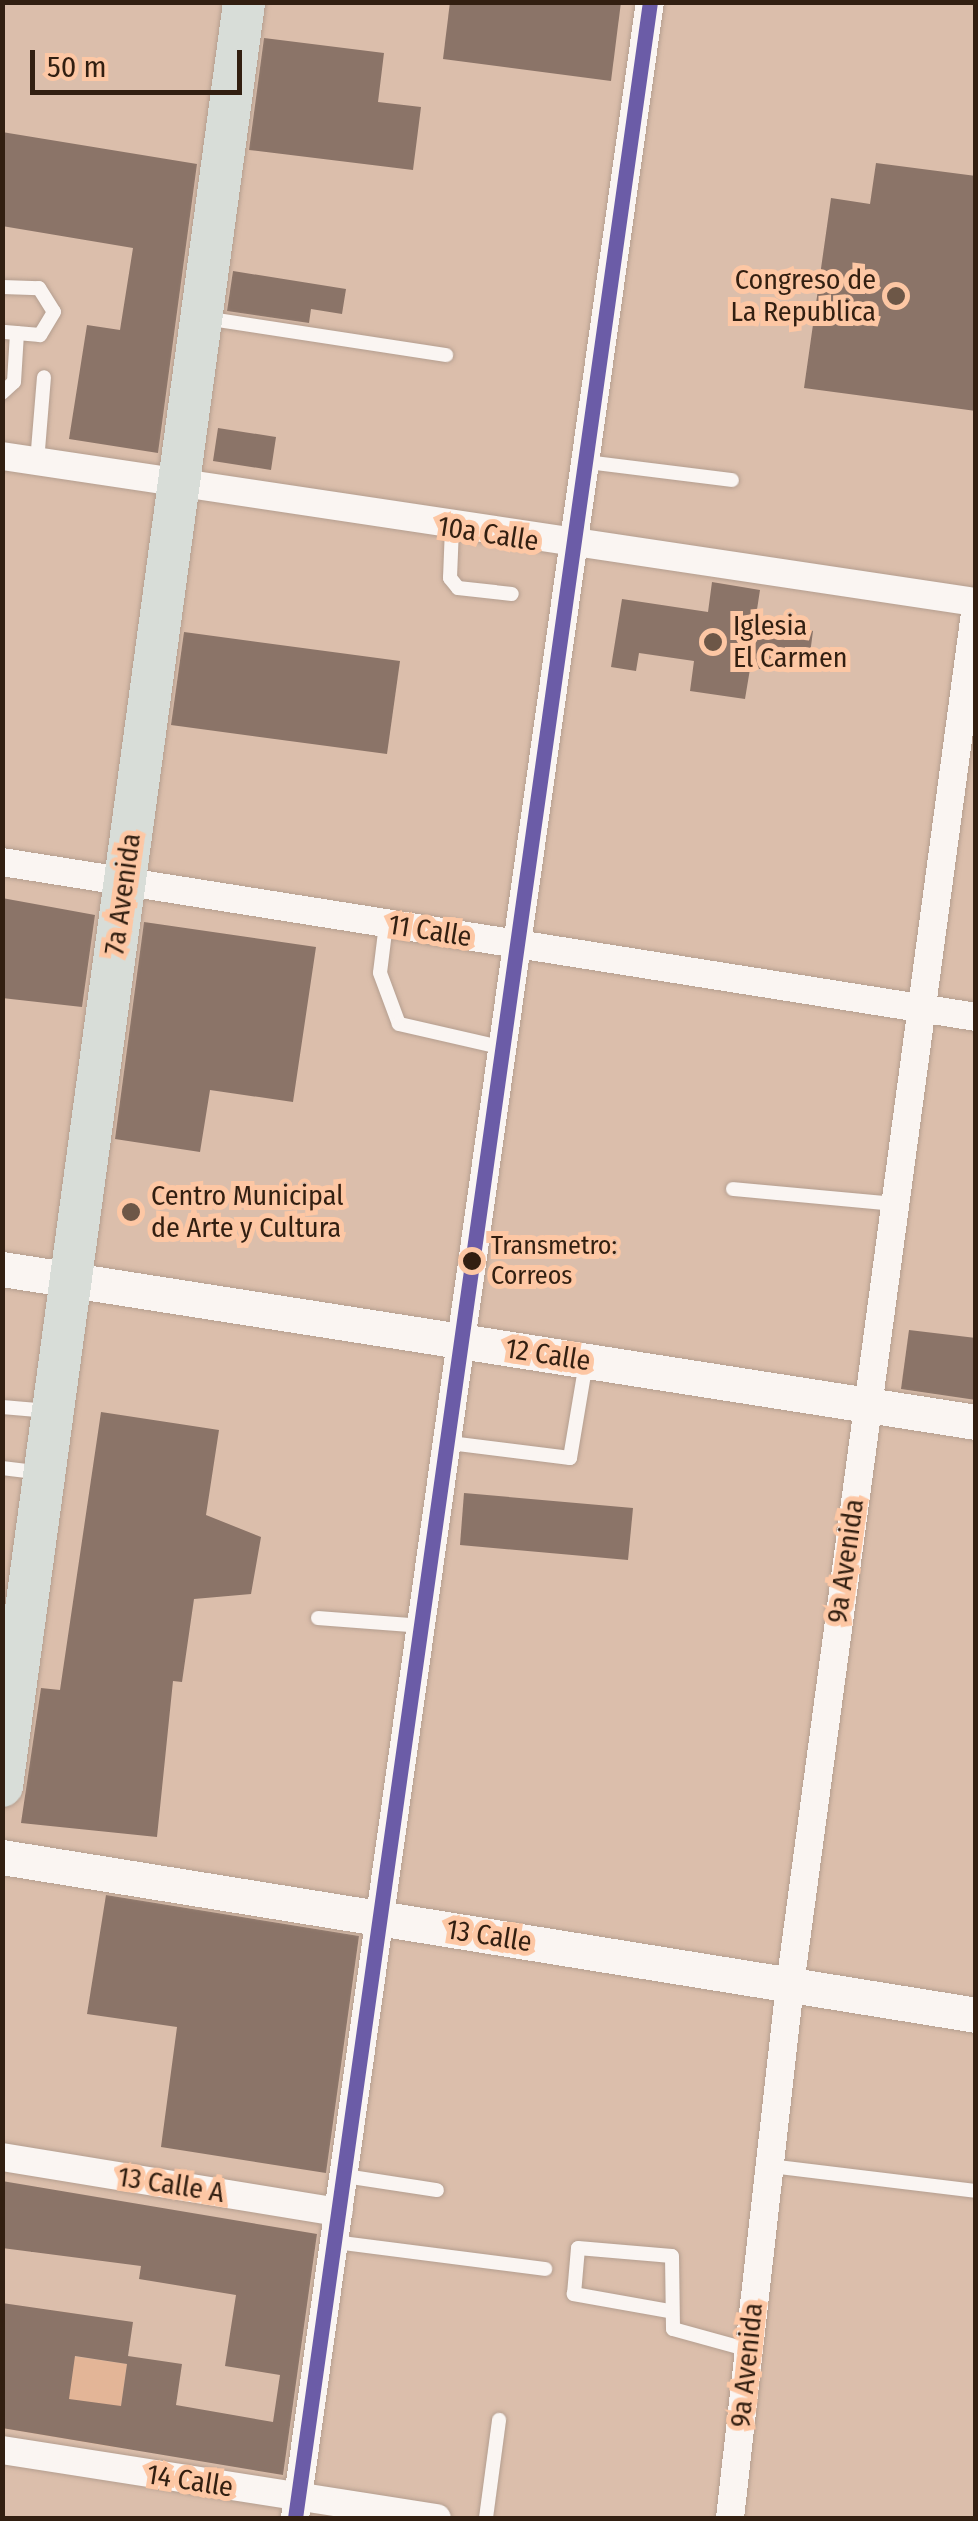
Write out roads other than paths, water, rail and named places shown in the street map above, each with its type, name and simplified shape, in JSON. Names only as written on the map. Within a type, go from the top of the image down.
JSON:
[{"type":"main road","name":"7a Avenida","points":[[2,1786],[244,2]]},
{"type":"street","points":[[296,2508],[450,1443],[650,2]]},
{"type":"street","name":"10a Calle","points":[[2,456],[576,548],[976,603]]},
{"type":"street","name":"9a Avenida","points":[[730,2518],[790,1985],[976,603]]},
{"type":"street","name":"11 Calle","points":[[2,862],[976,1018]]},
{"type":"street","name":"12 Calle","points":[[2,1269],[976,1422]]},
{"type":"street","name":"13 Calle","points":[[2,1857],[976,2015]]},
{"type":"street","name":"13 Calle A","points":[[2,2157],[339,2212]]},
{"type":"street","name":"14 Calle","points":[[2,2450],[296,2508],[437,2518]]},
{"type":"lane","points":[[2,287],[38,288],[54,312],[40,335],[10,332],[14,382],[2,393]]},
{"type":"lane","points":[[201,317],[446,356]]},
{"type":"lane","points":[[37,463],[44,378]]},
{"type":"lane","points":[[588,462],[732,480]]},
{"type":"lane","points":[[452,528],[450,578],[458,588],[512,594]]},
{"type":"lane","points":[[386,924],[380,973],[400,1024],[504,1048]]},
{"type":"lane","points":[[733,1189],[896,1204]]},
{"type":"lane","points":[[450,1443],[570,1458],[586,1361]]},
{"type":"lane","points":[[2,1406],[54,1412]]},
{"type":"lane","points":[[2,1468],[44,1474]]},
{"type":"lane","points":[[318,1618],[424,1626]]},
{"type":"lane","points":[[770,2166],[976,2192]]},
{"type":"lane","points":[[345,2176],[437,2190]]},
{"type":"lane","points":[[335,2242],[544,2269]]},
{"type":"lane","points":[[669,2311],[574,2294],[578,2248],[672,2256],[669,2311],[682,2335],[749,2350]]},
{"type":"lane","points":[[486,2518],[500,2420]]},
{"type":"place","name":"Congreso de La Republica","points":[[896,296]]},
{"type":"place","name":"Iglesia El Carmen","points":[[713,642]]},
{"type":"place","name":"Centro Municipal de Arte y Cultura","points":[[131,1212]]},
{"type":"place","name":"Transmetro: Correos","points":[[472,1261]]}]
